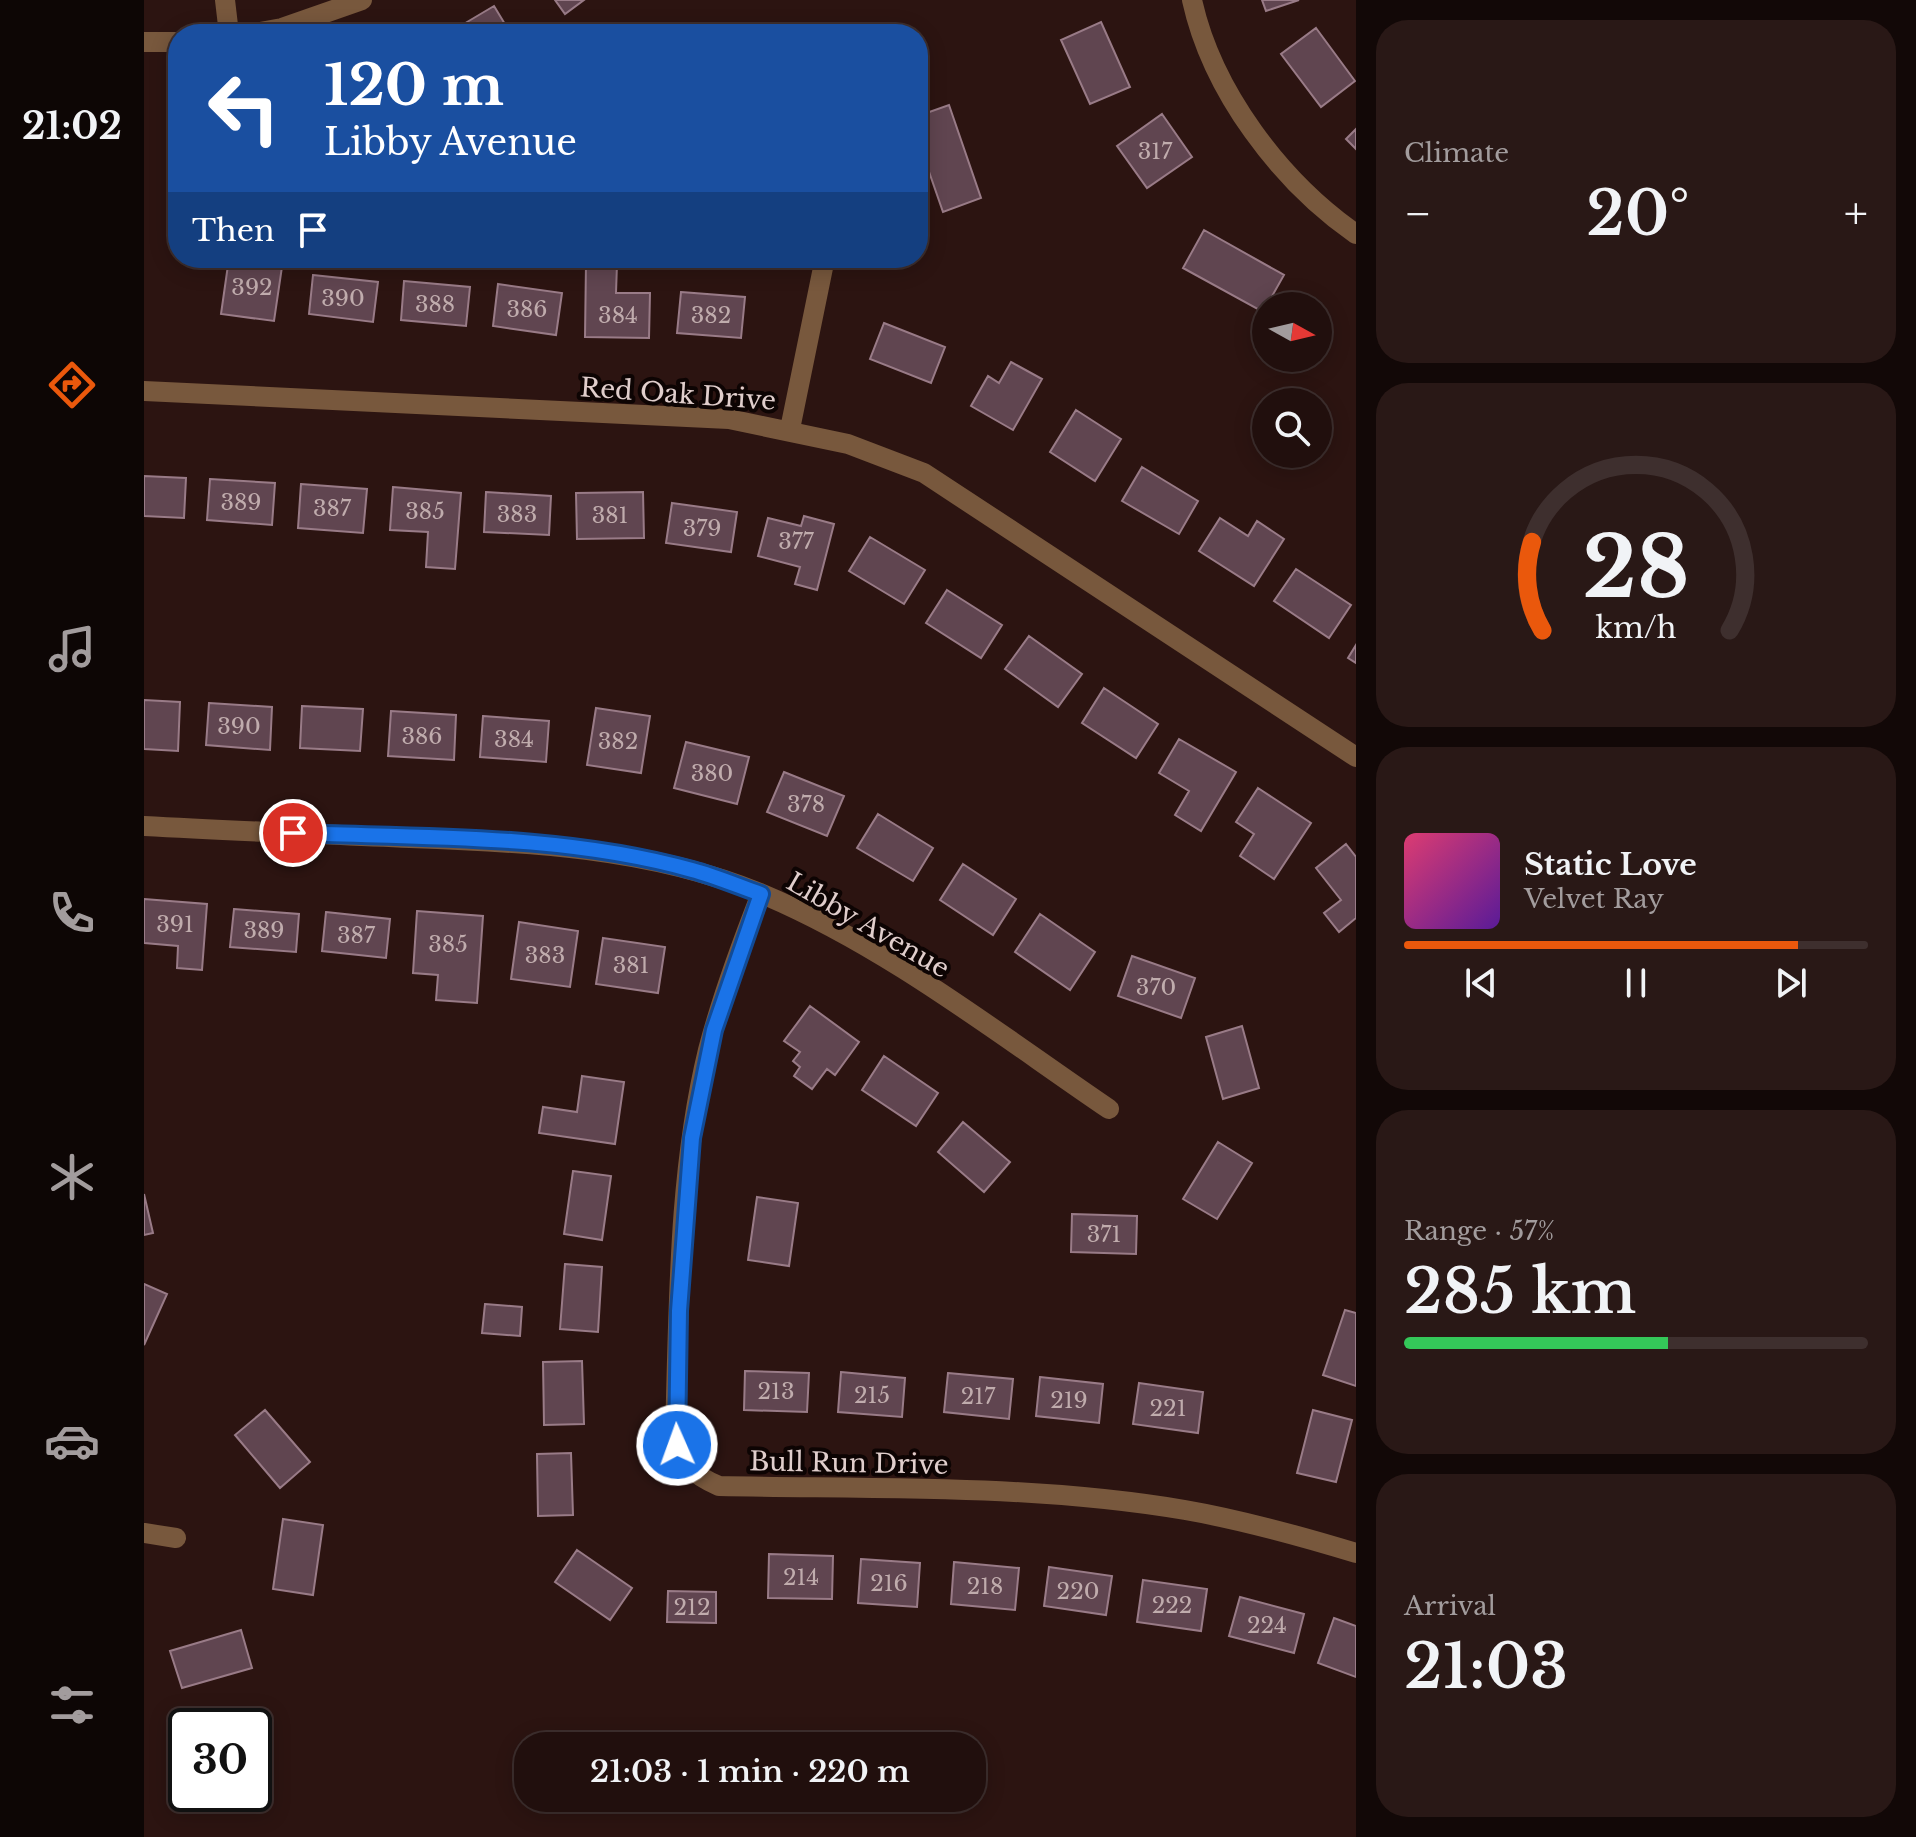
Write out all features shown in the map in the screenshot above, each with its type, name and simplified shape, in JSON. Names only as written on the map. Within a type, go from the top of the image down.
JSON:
[{"type":"street","points":[[225,0],[228,24]]},
{"type":"street","points":[[293,24],[362,0]]},
{"type":"street","points":[[1192,0],[1199,32],[1226,87],[1259,138],[1299,184],[1356,234]]},
{"type":"street","points":[[144,42],[168,42]]},
{"type":"street","points":[[790,429],[823,268]]},
{"type":"street","name":"Red Oak Drive","points":[[144,391],[729,419],[790,429],[848,444],[924,473],[1356,757]]},
{"type":"street","name":"Libby Avenue","points":[[144,826],[507,842],[600,852],[691,870],[761,894],[906,972],[1109,1109]]},
{"type":"street","name":"Bull Run Drive","points":[[761,894],[719,1012],[692,1138],[679,1311],[675,1433],[677,1445],[691,1471],[719,1486],[1025,1492],[1091,1497],[1202,1513],[1280,1530],[1356,1553]]},
{"type":"street","points":[[144,1533],[176,1538]]},
{"type":"building","points":[[555,0],[584,0],[565,14]]},
{"type":"building","points":[[1262,0],[1299,0],[1266,11]]},
{"type":"building","points":[[494,6],[505,24],[464,24]]},
{"type":"building","points":[[1101,22],[1130,87],[1090,104],[1061,40]]},
{"type":"building","points":[[1316,28],[1355,81],[1321,107],[1281,54]]},
{"type":"building","points":[[949,105],[981,198],[943,212],[928,169],[928,112]]},
{"type":"building","points":[[1162,114],[1192,157],[1147,188],[1117,146]]},
{"type":"building","points":[[1356,129],[1356,149],[1346,139]]},
{"type":"building","points":[[1204,230],[1284,275],[1274,292],[1252,292],[1252,306],[1183,268]]},
{"type":"building","points":[[228,268],[282,268],[274,321],[221,314]]},
{"type":"building","points":[[586,268],[617,268],[616,293],[650,293],[649,338],[585,337]]},
{"type":"building","points":[[313,275],[378,282],[373,322],[309,314]]},
{"type":"building","points":[[404,281],[470,287],[466,326],[401,320]]},
{"type":"building","points":[[498,284],[562,293],[556,335],[493,326]]},
{"type":"building","points":[[681,292],[745,297],[741,338],[677,333]]},
{"type":"building","points":[[884,323],[945,347],[931,383],[870,359]]},
{"type":"building","points":[[1011,362],[1042,379],[1013,430],[971,406],[988,376],[999,383]]},
{"type":"building","points":[[1076,410],[1121,439],[1095,481],[1050,452]]},
{"type":"building","points":[[1142,467],[1198,501],[1179,534],[1122,501]]},
{"type":"building","points":[[144,476],[186,478],[184,518],[144,516]]},
{"type":"building","points":[[210,479],[275,483],[272,525],[207,520]]},
{"type":"building","points":[[301,484],[367,489],[363,533],[298,528]]},
{"type":"building","points":[[393,487],[461,493],[455,569],[426,567],[428,532],[390,530]]},
{"type":"building","points":[[486,492],[551,496],[549,535],[484,532]]},
{"type":"building","points":[[643,492],[644,538],[577,539],[576,493]]},
{"type":"building","points":[[672,503],[737,512],[731,552],[666,543]]},
{"type":"building","points":[[804,516],[834,524],[817,590],[795,584],[800,567],[758,556],[768,518],[801,526]]},
{"type":"building","points":[[1220,518],[1248,536],[1257,521],[1284,539],[1254,586],[1199,551]]},
{"type":"building","points":[[870,537],[925,570],[904,604],[849,571]]},
{"type":"building","points":[[1296,569],[1351,605],[1329,638],[1274,601]]},
{"type":"building","points":[[947,590],[1002,625],[981,658],[926,623]]},
{"type":"building","points":[[1029,636],[1082,674],[1058,707],[1005,669]]},
{"type":"building","points":[[1356,645],[1356,663],[1348,658]]},
{"type":"building","points":[[1104,688],[1158,724],[1136,758],[1082,723]]},
{"type":"building","points":[[144,700],[180,702],[178,751],[144,749]]},
{"type":"building","points":[[209,703],[272,707],[270,750],[206,745]]},
{"type":"building","points":[[302,706],[363,709],[360,751],[300,748]]},
{"type":"building","points":[[596,708],[650,716],[641,773],[587,765]]},
{"type":"building","points":[[391,711],[456,715],[454,760],[388,756]]},
{"type":"building","points":[[483,716],[549,721],[546,762],[480,757]]},
{"type":"building","points":[[1179,739],[1236,772],[1201,831],[1175,815],[1189,791],[1159,773]]},
{"type":"building","points":[[686,742],[749,757],[737,804],[674,788]]},
{"type":"building","points":[[784,772],[844,796],[827,836],[767,812]]},
{"type":"building","points":[[1258,788],[1311,823],[1274,879],[1240,856],[1254,834],[1236,822]]},
{"type":"building","points":[[878,814],[933,848],[913,881],[857,848]]},
{"type":"building","points":[[1346,844],[1356,857],[1356,918],[1339,932],[1324,913],[1341,900],[1316,868]]},
{"type":"building","points":[[963,864],[1016,899],[993,935],[940,900]]},
{"type":"building","points":[[144,899],[207,904],[202,970],[177,968],[178,946],[144,943]]},
{"type":"building","points":[[234,909],[299,914],[296,952],[230,947]]},
{"type":"building","points":[[417,911],[483,916],[477,1003],[436,1000],[438,975],[413,973]]},
{"type":"building","points":[[326,912],[390,919],[386,958],[322,951]]},
{"type":"building","points":[[1040,914],[1095,952],[1070,990],[1015,952]]},
{"type":"building","points":[[519,922],[578,931],[570,987],[511,979]]},
{"type":"building","points":[[603,938],[665,947],[658,993],[596,984]]},
{"type":"building","points":[[1132,956],[1195,978],[1181,1018],[1118,996]]},
{"type":"building","points":[[810,1006],[859,1042],[835,1075],[827,1069],[812,1089],[794,1076],[800,1067],[793,1061],[800,1052],[784,1041]]},
{"type":"building","points":[[1242,1026],[1259,1088],[1223,1099],[1206,1037]]},
{"type":"building","points":[[884,1056],[938,1093],[916,1126],[862,1090]]},
{"type":"building","points":[[582,1076],[624,1082],[615,1144],[539,1133],[543,1107],[577,1112]]},
{"type":"building","points":[[963,1122],[1010,1162],[984,1192],[938,1152]]},
{"type":"building","points":[[1218,1142],[1252,1163],[1217,1219],[1183,1199]]},
{"type":"building","points":[[573,1171],[611,1176],[602,1240],[564,1234]]},
{"type":"building","points":[[144,1194],[153,1233],[144,1235]]},
{"type":"building","points":[[757,1197],[798,1203],[789,1266],[748,1260]]},
{"type":"building","points":[[1072,1214],[1137,1216],[1136,1254],[1071,1252]]},
{"type":"building","points":[[565,1264],[602,1267],[598,1332],[560,1329]]},
{"type":"building","points":[[144,1284],[167,1294],[144,1345]]},
{"type":"building","points":[[485,1304],[522,1307],[520,1336],[482,1333]]},
{"type":"building","points":[[1345,1310],[1356,1313],[1356,1386],[1323,1375]]},
{"type":"building","points":[[582,1361],[584,1424],[544,1425],[543,1362]]},
{"type":"building","points":[[745,1371],[809,1373],[807,1412],[744,1410]]},
{"type":"building","points":[[841,1372],[905,1378],[902,1417],[838,1412]]},
{"type":"building","points":[[948,1373],[1013,1379],[1009,1419],[944,1412]]},
{"type":"building","points":[[1040,1377],[1103,1384],[1099,1423],[1036,1416]]},
{"type":"building","points":[[1139,1383],[1203,1392],[1198,1433],[1133,1424]]},
{"type":"building","points":[[265,1410],[310,1462],[280,1488],[235,1435]]},
{"type":"building","points":[[1313,1410],[1352,1420],[1336,1482],[1297,1473]]},
{"type":"building","points":[[571,1453],[573,1515],[538,1516],[537,1454]]},
{"type":"building","points":[[283,1519],[323,1525],[313,1595],[273,1589]]},
{"type":"building","points":[[577,1550],[632,1588],[610,1620],[555,1582]]},
{"type":"building","points":[[769,1554],[833,1556],[832,1599],[768,1598]]},
{"type":"building","points":[[861,1559],[920,1563],[917,1607],[858,1603]]},
{"type":"building","points":[[954,1562],[1019,1568],[1015,1610],[951,1604]]},
{"type":"building","points":[[1049,1567],[1112,1576],[1106,1615],[1044,1606]]},
{"type":"building","points":[[1143,1580],[1207,1589],[1201,1631],[1137,1622]]},
{"type":"building","points":[[668,1591],[716,1592],[716,1623],[667,1622]]},
{"type":"building","points":[[1240,1597],[1304,1614],[1294,1653],[1229,1636]]},
{"type":"building","points":[[1334,1618],[1356,1626],[1356,1677],[1318,1663]]},
{"type":"building","points":[[241,1630],[252,1668],[182,1688],[170,1651]]},
{"type":"route","points":[[293,833],[507,842],[600,852],[691,870],[761,894],[727,985],[714,1030],[692,1138],[679,1311],[677,1445]]}]
